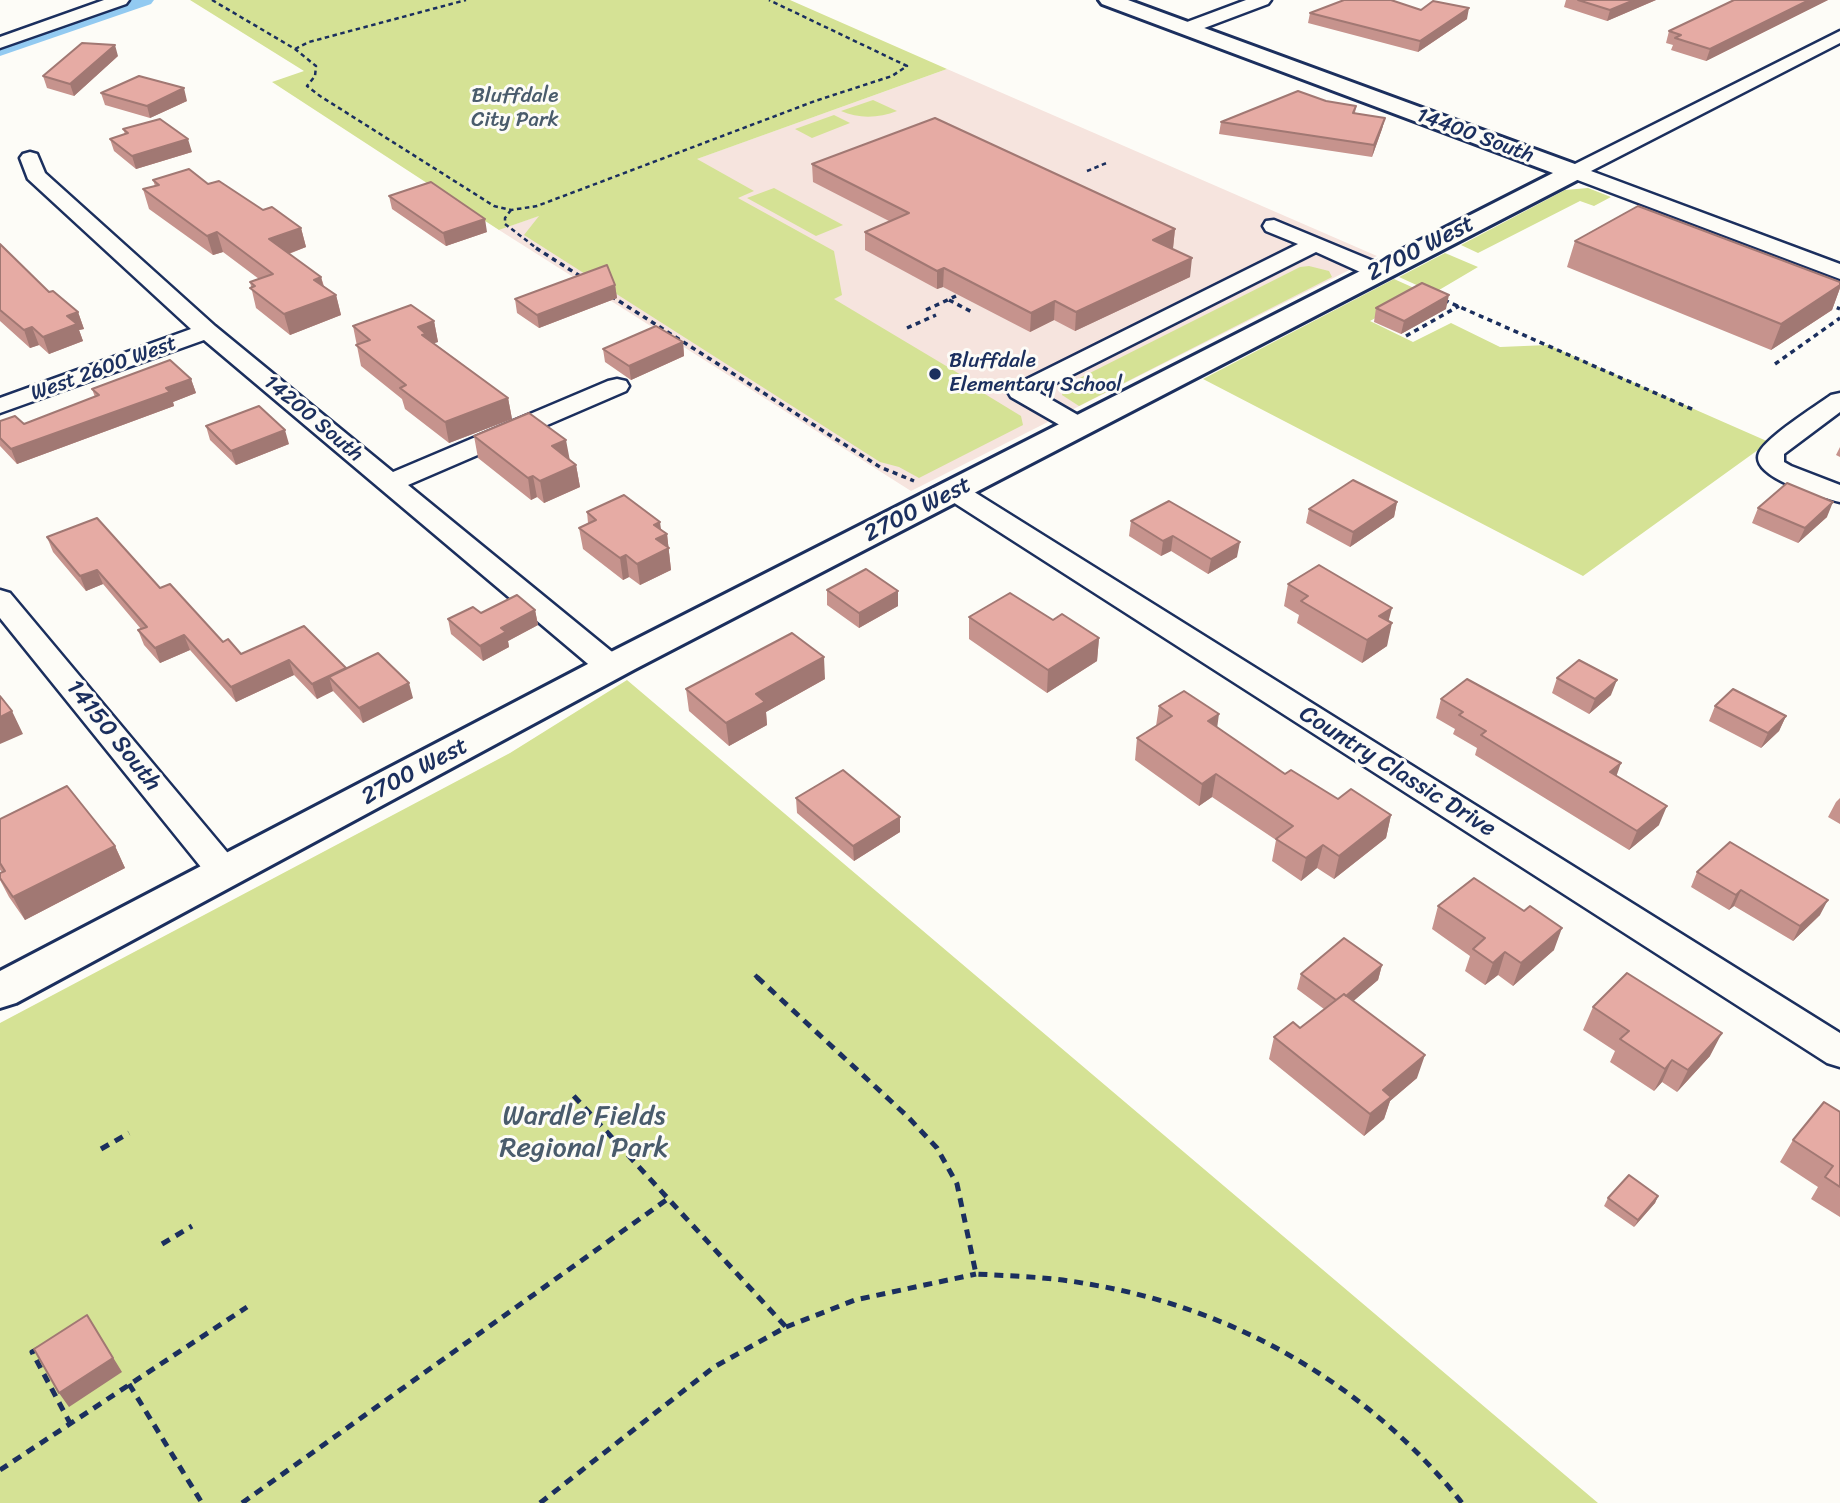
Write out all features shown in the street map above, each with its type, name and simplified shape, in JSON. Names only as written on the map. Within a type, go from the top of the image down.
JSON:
[{"type":"main road","name":"14400 South","points":[[1109,0],[1574,172]]},
{"type":"main road","name":"2700 West","points":[[0,991],[611,667],[1574,172]]},
{"type":"street","points":[[0,43],[120,0]]},
{"type":"street","points":[[1185,29],[1262,0]]},
{"type":"street","name":"2700 West","points":[[1574,172],[1840,36]]},
{"type":"street","name":"14200 South","points":[[30,158],[35,175],[207,331],[611,667]]},
{"type":"street","name":"14400 South","points":[[1574,172],[1840,272]]},
{"type":"street","points":[[1274,226],[1377,271]]},
{"type":"street","points":[[1081,427],[1020,392],[1316,244]]},
{"type":"street","name":"West 2600 West","points":[[0,407],[207,331]]},
{"type":"street","points":[[390,483],[617,386]]},
{"type":"street","points":[[1840,400],[1775,448],[1771,454],[1771,465],[1782,472],[1840,494]]},
{"type":"street","name":"Country Classic Drive","points":[[954,491],[1840,1052]]},
{"type":"street","name":"14150 South","points":[[0,599],[225,873]]},
{"type":"path","points":[[212,0],[295,49],[316,66],[315,76],[307,86],[320,96],[494,206],[511,210],[537,206],[815,101],[892,76],[907,66],[769,0]]},
{"type":"path","points":[[295,49],[309,42],[466,0]]},
{"type":"path","points":[[1087,171],[1108,162]]},
{"type":"path","points":[[511,210],[505,218],[505,224],[523,240],[592,284]]},
{"type":"path","points":[[604,292],[880,467],[916,482]]},
{"type":"path","points":[[926,310],[956,296]]},
{"type":"path","points":[[1436,296],[1694,410]]},
{"type":"path","points":[[948,299],[974,313]]},
{"type":"path","points":[[1816,300],[1840,309]]},
{"type":"path","points":[[1406,336],[1458,306]]},
{"type":"path","points":[[907,328],[936,315]]},
{"type":"path","points":[[1775,364],[1840,318]]},
{"type":"path","points":[[755,975],[908,1117],[937,1148],[957,1184],[976,1274]]},
{"type":"path","points":[[572,1094],[786,1327]]},
{"type":"path","points":[[101,1149],[129,1133]]},
{"type":"path","points":[[242,1503],[669,1198]]},
{"type":"path","points":[[162,1244],[192,1226]]},
{"type":"path","points":[[540,1503],[714,1367],[786,1327],[855,1300],[976,1274],[1102,1286],[1194,1310],[1276,1347],[1359,1400],[1424,1458],[1462,1503]]},
{"type":"path","points":[[0,1469],[247,1307]]},
{"type":"path","points":[[43,1346],[32,1352],[70,1423]]},
{"type":"path","points":[[129,1384],[202,1503]]},
{"type":"shaded area","name":"Bluffdale Elementary School","points":[[947,69],[1377,256],[911,491],[499,230]]},
{"type":"green space","name":"Bluffdale City Park","points":[[190,0],[790,0],[947,69],[697,159],[754,191],[738,198],[834,251],[842,295],[834,299],[983,388],[980,391],[1021,416],[1023,425],[919,478],[899,467],[880,462],[524,235],[539,216],[499,230],[272,82],[304,71]]},
{"type":"green space","points":[[873,100],[897,111],[869,117],[841,111]]},
{"type":"green space","points":[[834,115],[850,123],[812,138],[795,129]]},
{"type":"green space","points":[[774,188],[843,225],[816,236],[747,198]]},
{"type":"green space","points":[[1588,188],[1611,197],[1594,206],[1580,201],[1478,253],[1461,245],[1565,190]]},
{"type":"green space","points":[[1445,253],[1478,267],[1434,293],[1399,277]]},
{"type":"green space","points":[[1309,266],[1329,271],[1332,277],[1079,406],[1062,395],[1064,386],[1300,267]]},
{"type":"green space","points":[[1394,279],[1423,292],[1370,321],[1413,342],[1451,323],[1500,347],[1548,345],[1769,442],[1583,576],[1203,379]]},
{"type":"green space","name":"Wardle Fields Regional Park","points":[[627,680],[1598,1503],[0,1503],[0,1023],[510,753]]},
{"type":"building","points":[[1344,0],[1391,0],[1421,10],[1433,1],[1469,8],[1420,41],[1310,13]]},
{"type":"building","points":[[1578,0],[1634,0],[1610,10]]},
{"type":"building","points":[[1734,0],[1809,0],[1710,49],[1675,38],[1681,35],[1669,31]]},
{"type":"building","points":[[82,43],[115,45],[70,84],[43,76]]},
{"type":"building","points":[[139,76],[184,88],[147,106],[101,93]]},
{"type":"building","points":[[1298,91],[1326,101],[1356,106],[1353,113],[1385,118],[1374,145],[1221,122]]},
{"type":"building","points":[[935,118],[1175,229],[1153,240],[1192,258],[1076,312],[1055,301],[1031,313],[944,268],[937,271],[865,232],[909,213],[812,164]]},
{"type":"building","points":[[160,119],[188,139],[132,156],[110,139],[128,133],[123,129]]},
{"type":"building","points":[[189,169],[208,184],[219,181],[263,210],[272,207],[301,228],[269,239],[321,277],[314,280],[336,295],[284,314],[250,288],[255,286],[250,282],[273,274],[217,232],[207,236],[143,189],[159,185],[153,180]]},
{"type":"building","points":[[431,182],[485,219],[443,233],[389,196]]},
{"type":"building","points":[[1638,206],[1840,282],[1840,285],[1781,324],[1575,241]]},
{"type":"building","points":[[0,244],[49,292],[53,291],[78,312],[67,316],[77,324],[43,337],[32,327],[24,330],[0,310]]},
{"type":"building","points":[[607,265],[615,285],[537,315],[515,299]]},
{"type":"building","points":[[1422,283],[1449,295],[1404,321],[1376,308]]},
{"type":"building","points":[[411,305],[434,321],[418,327],[426,334],[422,335],[508,398],[445,422],[400,388],[406,385],[356,345],[370,340],[353,326]]},
{"type":"building","points":[[656,326],[683,342],[629,366],[603,349]]},
{"type":"building","points":[[170,360],[191,379],[166,388],[170,392],[11,449],[0,438],[0,421],[15,416],[24,424],[99,395],[92,389]]},
{"type":"building","points":[[259,406],[285,430],[231,451],[206,426]]},
{"type":"building","points":[[529,413],[566,440],[552,446],[576,465],[540,481],[533,476],[528,478],[474,436]]},
{"type":"building","points":[[1353,480],[1397,502],[1353,532],[1309,509]]},
{"type":"building","points":[[1787,483],[1833,502],[1805,528],[1758,508]]},
{"type":"building","points":[[624,495],[660,522],[654,525],[667,534],[656,539],[669,548],[637,564],[626,555],[620,558],[579,528],[596,520],[587,512]]},
{"type":"building","points":[[1169,501],[1240,542],[1211,559],[1173,536],[1163,541],[1131,521]]},
{"type":"building","points":[[97,518],[160,588],[170,584],[223,642],[228,639],[241,654],[304,626],[346,668],[312,684],[289,660],[231,687],[184,635],[155,648],[138,630],[147,627],[97,570],[80,576],[47,537]]},
{"type":"building","points":[[1319,565],[1392,608],[1379,616],[1392,623],[1367,640],[1301,601],[1308,596],[1288,584]]},
{"type":"building","points":[[866,569],[898,591],[859,613],[827,590]]},
{"type":"building","points":[[1010,593],[1053,620],[1062,614],[1099,638],[1048,670],[969,617]]},
{"type":"building","points":[[517,595],[535,610],[501,628],[506,632],[480,646],[448,619],[473,607],[481,613]]},
{"type":"building","points":[[792,633],[824,657],[756,694],[765,702],[726,723],[686,689]]},
{"type":"building","points":[[378,653],[409,683],[359,708],[329,677]]},
{"type":"building","points":[[1579,660],[1617,680],[1595,699],[1557,678]]},
{"type":"building","points":[[1467,679],[1621,763],[1610,772],[1667,806],[1637,831],[1481,735],[1486,731],[1459,715],[1463,712],[1441,699]]},
{"type":"building","points":[[1733,689],[1786,716],[1768,733],[1715,706]]},
{"type":"building","points":[[1184,691],[1219,714],[1208,721],[1285,774],[1291,770],[1338,799],[1351,789],[1391,815],[1339,856],[1323,845],[1306,858],[1276,839],[1293,826],[1216,774],[1202,784],[1137,738],[1172,716],[1159,706]]},
{"type":"building","points":[[0,696],[12,711],[0,717]]},
{"type":"building","points":[[843,770],[900,817],[853,846],[796,798]]},
{"type":"building","points":[[67,786],[115,846],[13,897],[0,878],[0,873],[5,871],[0,863],[0,819]]},
{"type":"building","points":[[1730,842],[1828,900],[1800,926],[1741,890],[1736,895],[1697,872]]},
{"type":"building","points":[[1474,878],[1524,911],[1530,906],[1562,928],[1521,963],[1505,952],[1493,963],[1473,949],[1485,938],[1438,906]]},
{"type":"building","points":[[1344,938],[1382,965],[1346,996],[1344,994],[1336,1000],[1301,974]]},
{"type":"building","points":[[1627,973],[1722,1033],[1688,1070],[1672,1060],[1665,1069],[1620,1039],[1629,1031],[1593,1007]]},
{"type":"building","points":[[1344,994],[1425,1055],[1383,1090],[1391,1097],[1370,1114],[1274,1037],[1293,1022],[1300,1028]]},
{"type":"building","points":[[1824,1102],[1840,1112],[1840,1187],[1825,1177],[1833,1166],[1793,1140]]},
{"type":"building","points":[[1629,1175],[1658,1196],[1638,1220],[1608,1198]]},
{"type":"building","points":[[87,1315],[113,1358],[59,1393],[34,1349]]},
{"type":"waterway","points":[[0,51],[145,0]]},
{"type":"place","name":"Bluffdale Elementary School","points":[[935,374]]}]
